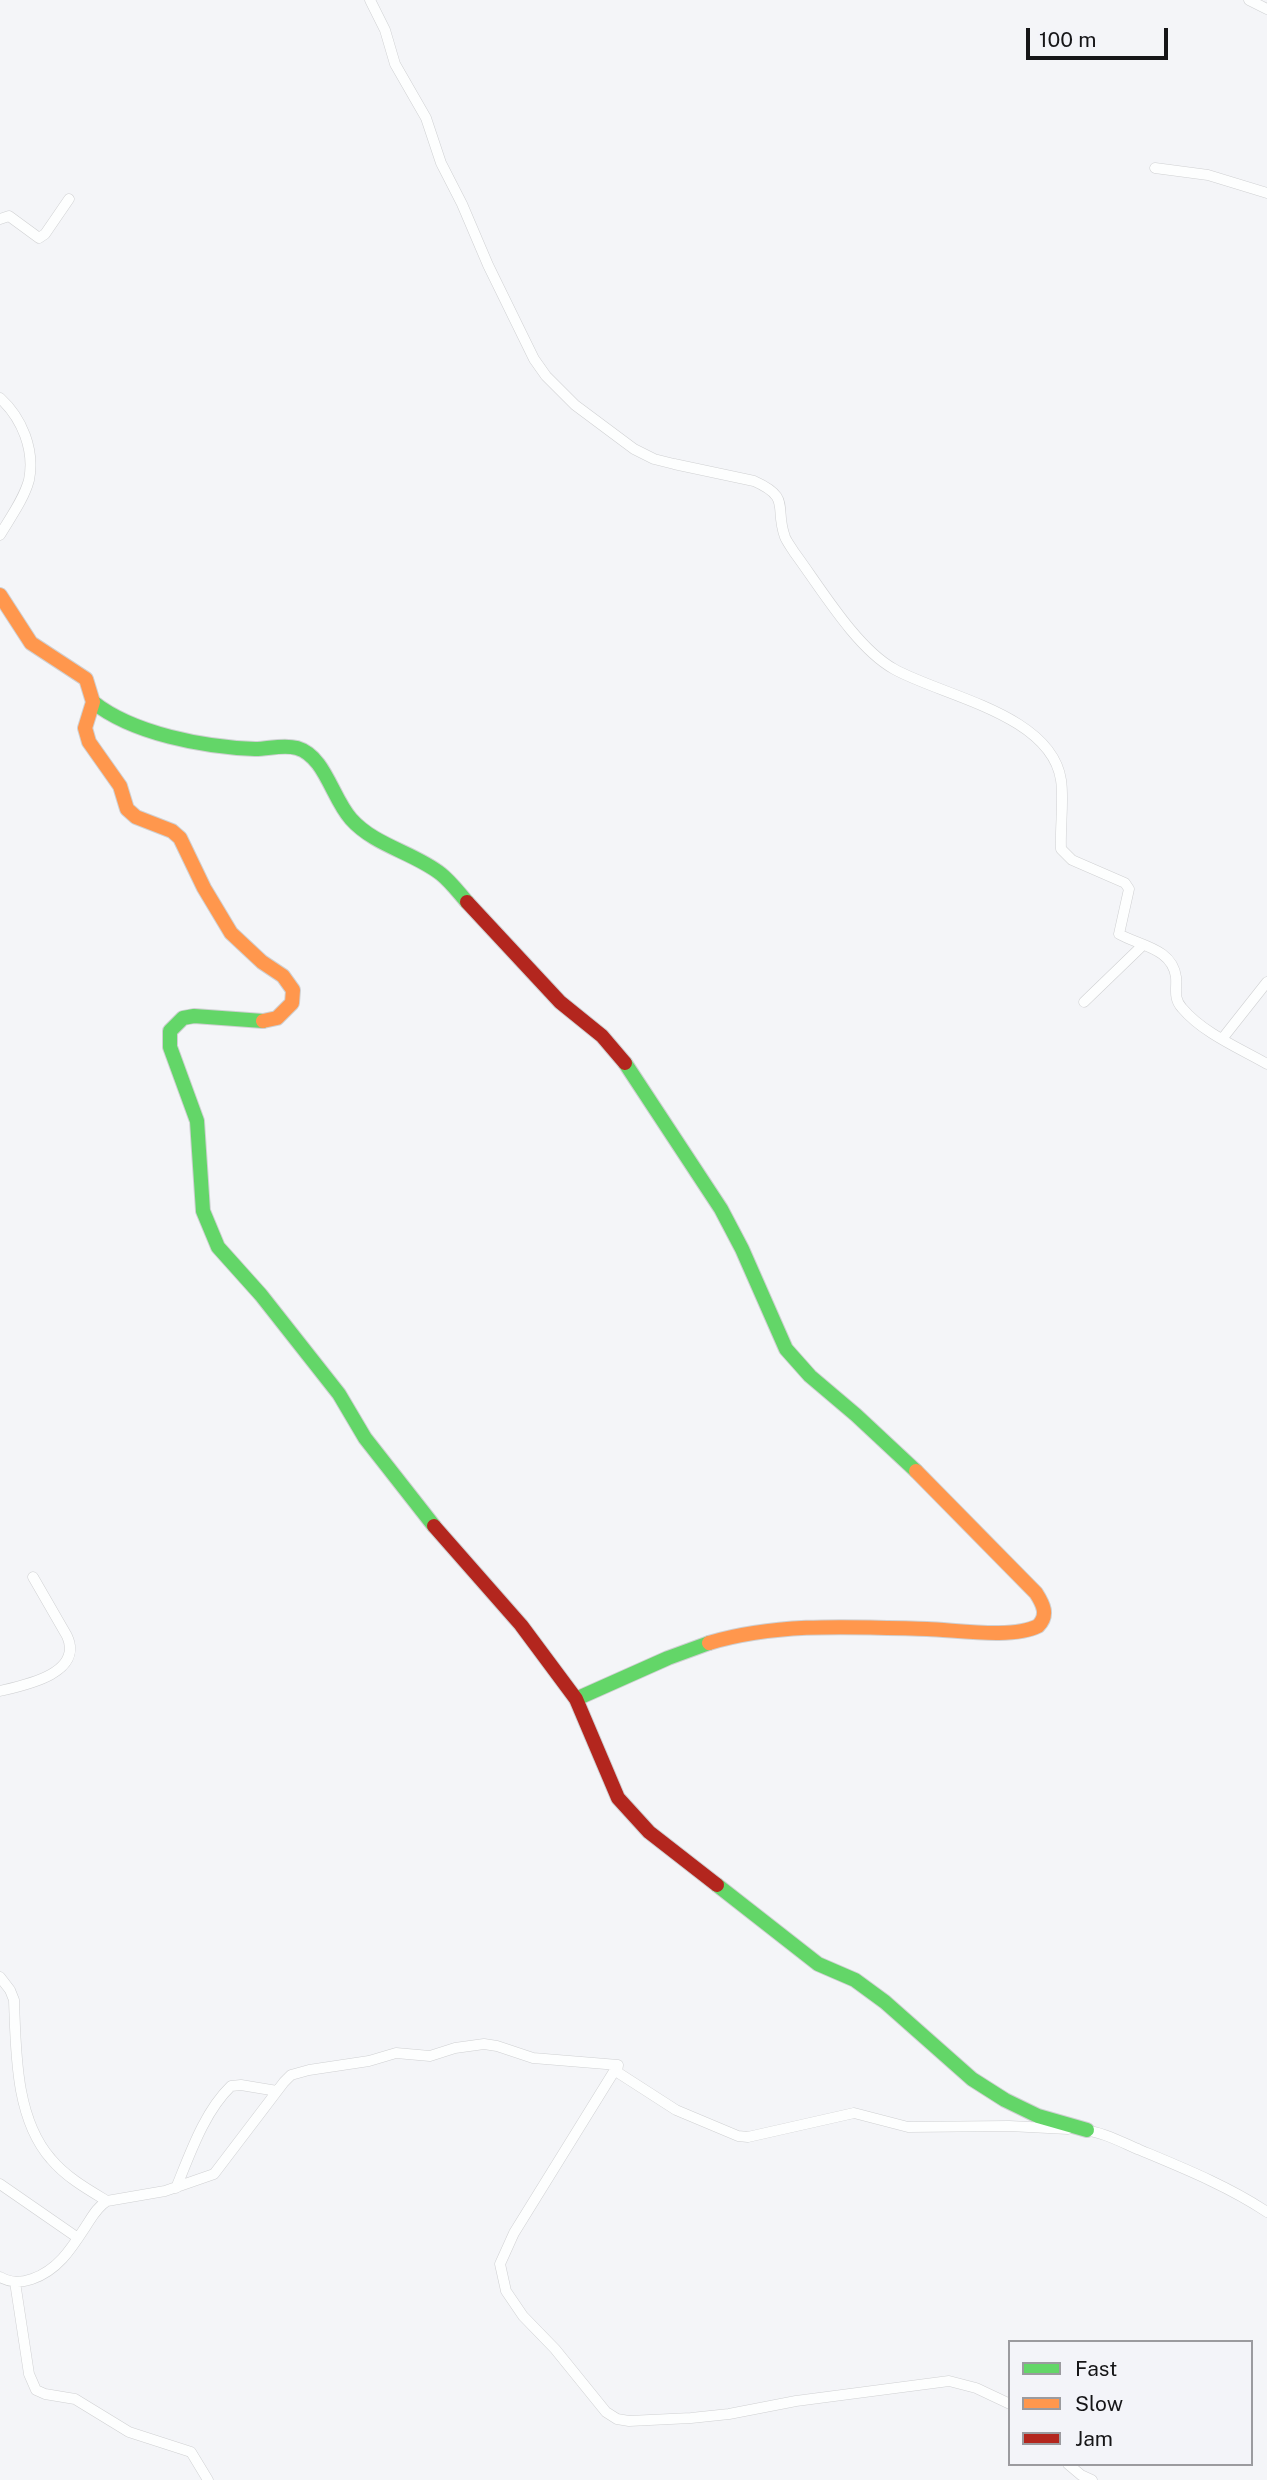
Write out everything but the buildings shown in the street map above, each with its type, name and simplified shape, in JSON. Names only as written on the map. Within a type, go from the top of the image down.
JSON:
[{"type":"street","points":[[370,0],[385,30],[395,64],[426,118],[441,163],[488,265],[534,359],[546,376],[585,413],[634,449],[654,459],[754,481],[769,488],[778,497],[785,537],[794,552],[864,645],[893,669],[993,709],[1040,740],[1054,758],[1061,778],[1061,849],[1072,860],[1125,883],[1129,889],[1119,934],[1157,950],[1172,964],[1176,978],[1175,996],[1180,1006],[1222,1039],[1267,1064]]},
{"type":"street","points":[[1249,0],[1267,9]]},
{"type":"street","points":[[1155,168],[1208,174],[1267,193]]},
{"type":"street","points":[[0,219],[9,216],[39,238],[45,234],[69,200]]},
{"type":"street","points":[[0,398],[16,416],[30,454],[29,480],[0,534]]},
{"type":"street","points":[[0,595],[31,643],[86,679],[93,702],[85,728],[89,742],[120,786],[127,809],[136,817],[172,831],[180,838],[231,933],[247,949],[283,976],[293,990],[292,1003],[277,1018],[266,1021],[183,1018],[170,1031],[170,1047],[197,1121],[203,1211],[218,1247],[261,1295],[339,1394],[365,1438],[427,1518],[521,1625],[576,1699],[618,1798],[649,1832],[818,1964],[855,1980],[885,2002],[972,2079],[1004,2100],[1038,2116],[1087,2130],[1177,2165],[1244,2197],[1267,2212]]},
{"type":"street","points":[[93,702],[111,716],[178,737],[256,748],[301,748],[319,763],[340,806],[358,826],[385,846],[428,865],[442,875],[560,1002],[602,1036],[626,1065],[721,1209],[792,1358],[855,1414],[1029,1584],[1041,1598],[1046,1613],[1043,1623],[1034,1631],[1019,1633],[908,1627],[799,1629],[725,1638],[689,1650],[576,1699]]},
{"type":"street","points":[[1084,1002],[1143,945]]},
{"type":"street","points":[[1222,1039],[1267,982]]},
{"type":"street","points":[[0,1690],[44,1679],[59,1669],[71,1652],[67,1636],[33,1577]]},
{"type":"street","points":[[0,1978],[14,2000],[21,2092],[33,2132],[50,2158],[72,2179],[107,2201]]},
{"type":"street","points":[[0,2277],[15,2282],[44,2275],[53,2269],[78,2238],[96,2209],[107,2201],[176,2188],[214,2174],[290,2075],[298,2072],[369,2061],[396,2053],[430,2056],[455,2048],[484,2044],[533,2058],[618,2065]]},
{"type":"street","points":[[618,2065],[617,2072],[663,2103],[738,2136],[748,2137],[854,2113],[908,2127],[1009,2126],[1087,2130]]},
{"type":"street","points":[[618,2065],[514,2233],[500,2264],[506,2291],[523,2316],[555,2349],[606,2412],[617,2419],[629,2421],[691,2418],[796,2400],[949,2381],[976,2388],[1008,2403]]},
{"type":"street","points":[[176,2188],[196,2139],[231,2085],[277,2091]]},
{"type":"street","points":[[0,2184],[78,2238]]},
{"type":"street","points":[[15,2282],[29,2374],[36,2390],[75,2399],[129,2432],[191,2452],[208,2480]]},
{"type":"street","points":[[1070,2466],[1092,2480]]},
{"type":"traffic: fast","points":[[93,702],[128,723],[170,737],[235,748],[292,747],[307,752],[321,768],[351,819],[371,836],[430,866],[452,884],[467,902]]},
{"type":"traffic: fast","points":[[263,1021],[194,1016],[183,1018],[170,1031],[170,1047],[197,1121],[203,1211],[218,1247],[261,1295],[339,1394],[365,1438],[434,1526]]},
{"type":"traffic: fast","points":[[625,1063],[721,1209],[742,1249],[786,1349],[810,1376],[916,1471]]},
{"type":"traffic: fast","points":[[576,1699],[709,1643]]},
{"type":"traffic: fast","points":[[717,1885],[818,1964],[855,1980],[885,2002],[972,2079],[1005,2100],[1038,2116],[1087,2130]]},
{"type":"traffic: slow","points":[[0,595],[31,643],[86,679],[93,702],[85,728],[89,742],[120,786],[127,809],[136,817],[172,831],[180,838],[204,888],[231,933],[262,962],[283,976],[293,990],[292,1003],[277,1018],[263,1021]]},
{"type":"traffic: slow","points":[[709,1643],[762,1632],[817,1627],[1000,1633],[1038,1626],[1044,1614],[1043,1605],[1036,1593],[916,1471]]},
{"type":"traffic: jam","points":[[467,902],[560,1002],[602,1036],[625,1063]]},
{"type":"traffic: jam","points":[[434,1526],[521,1625],[576,1699],[618,1798],[649,1832],[717,1885]]}]
